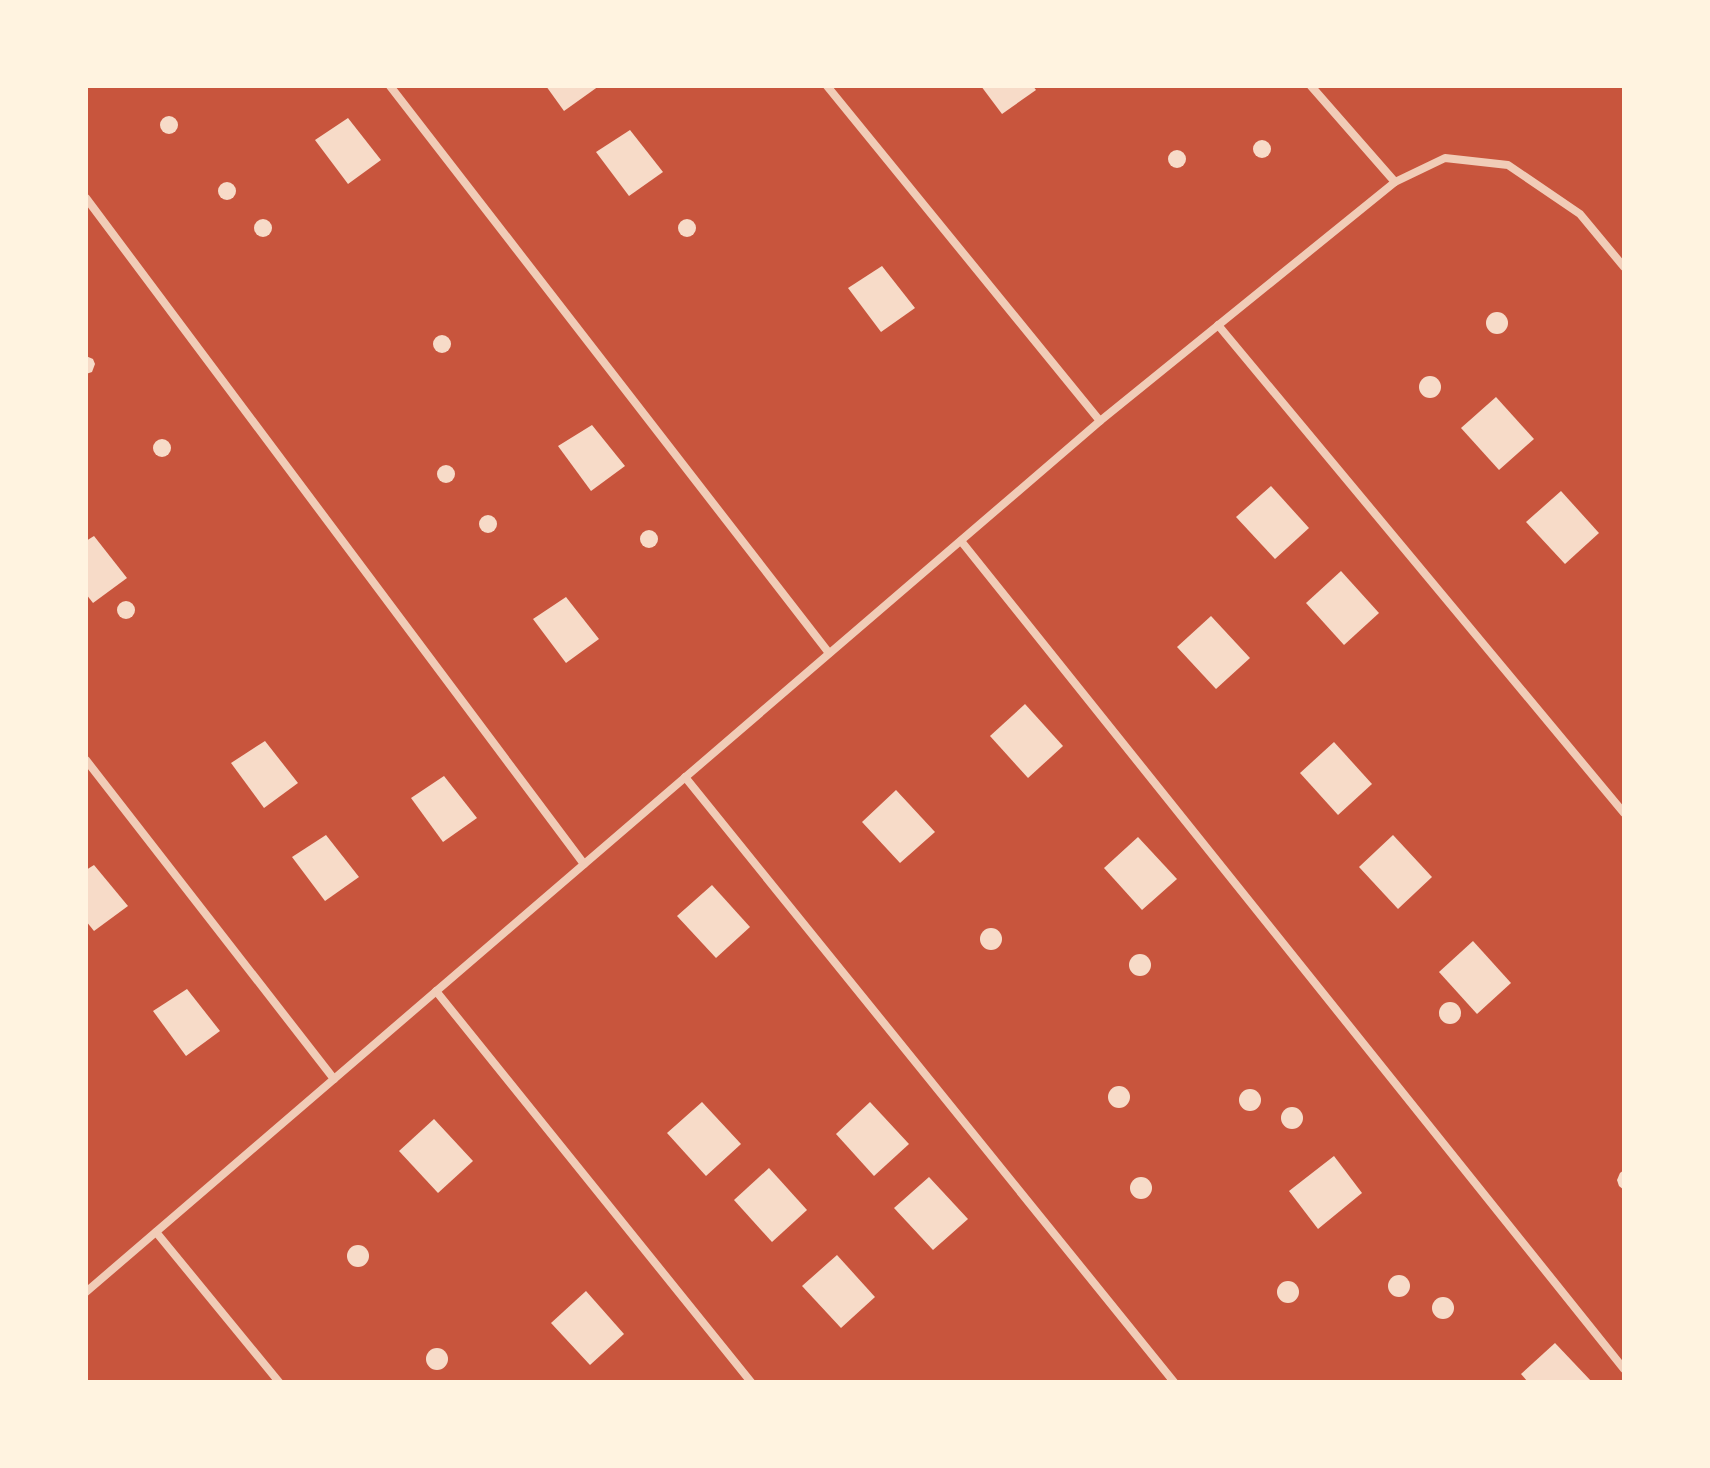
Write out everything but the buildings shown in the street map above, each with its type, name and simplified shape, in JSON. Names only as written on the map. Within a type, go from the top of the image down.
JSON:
[{"type":"street","points":[[390,86],[829,653]]},
{"type":"street","points":[[827,86],[1100,421]]},
{"type":"street","points":[[1311,86],[1395,182]]},
{"type":"street","points":[[86,1292],[1100,421],[1395,182],[1445,158],[1508,165],[1580,214],[1624,267]]},
{"type":"street","points":[[86,198],[584,864]]},
{"type":"street","points":[[1218,325],[1624,813]]},
{"type":"street","points":[[961,541],[1624,1369]]},
{"type":"street","points":[[86,760],[334,1079]]},
{"type":"street","points":[[685,777],[1174,1382]]},
{"type":"street","points":[[436,991],[751,1382]]},
{"type":"street","points":[[156,1232],[279,1382]]}]
